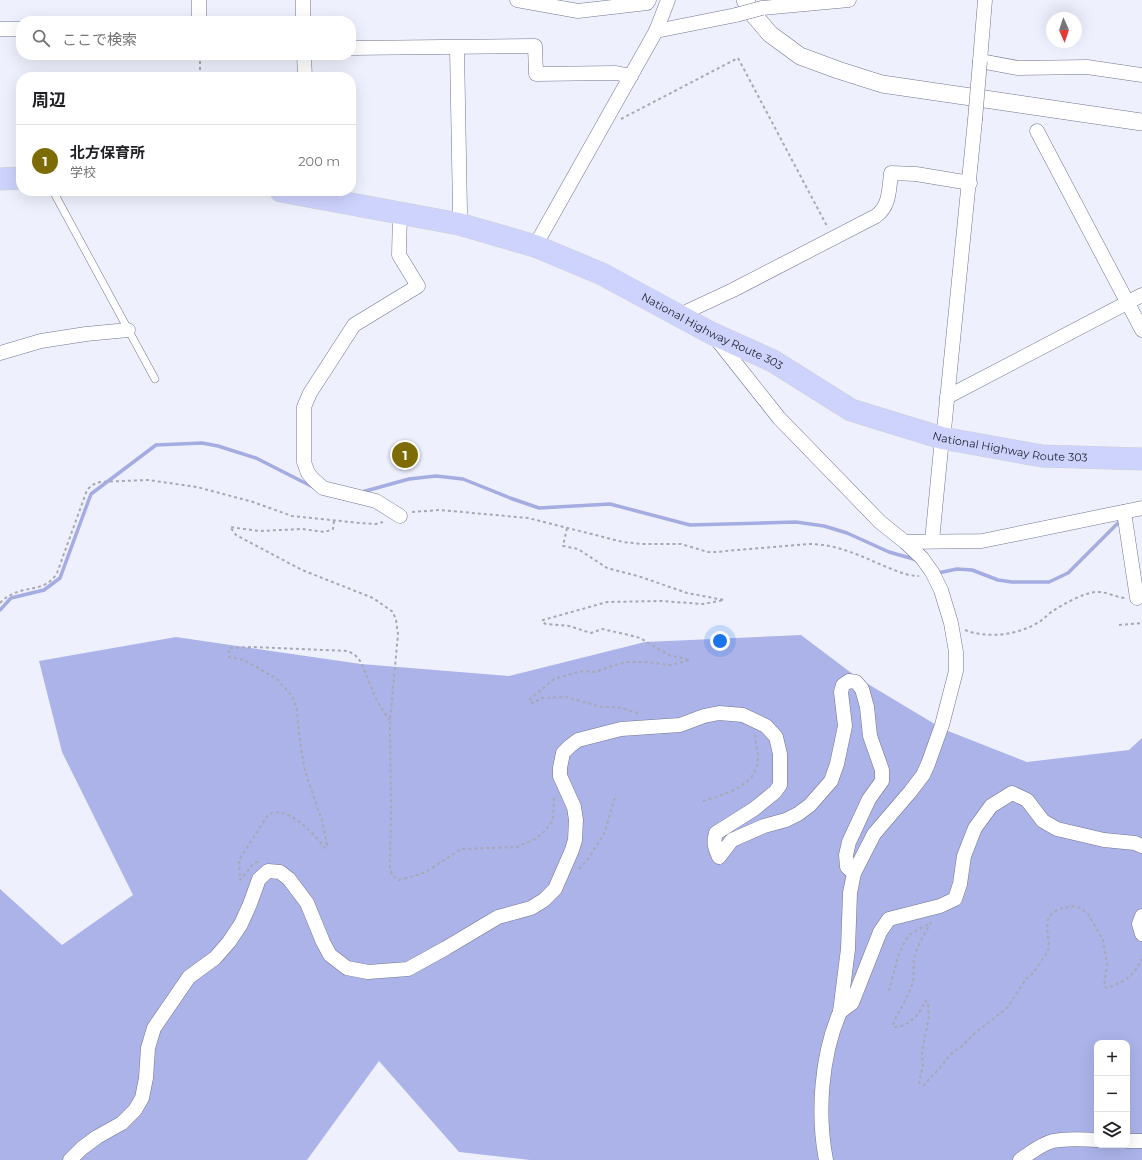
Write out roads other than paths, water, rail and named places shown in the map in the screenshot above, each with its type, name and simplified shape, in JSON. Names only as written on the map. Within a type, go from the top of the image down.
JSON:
[{"type":"highway","points":[[0,179],[16,178]]},
{"type":"highway","name":"National Highway Route 303","points":[[318,196],[459,224],[535,246],[602,274],[711,333],[772,361],[851,410],[942,438],[1042,456],[1142,459]]},
{"type":"street","points":[[199,0],[199,16]]},
{"type":"street","points":[[303,0],[304,16]]},
{"type":"street","points":[[518,0],[578,11],[647,3],[649,0]]},
{"type":"street","points":[[535,246],[656,31],[668,0]]},
{"type":"street","points":[[745,0],[753,14],[770,34],[800,56],[882,84],[1142,122]]},
{"type":"street","points":[[656,31],[736,15],[765,5],[849,0]]},
{"type":"street","points":[[932,542],[970,183],[985,0]]},
{"type":"street","points":[[0,29],[16,29]]},
{"type":"street","points":[[356,48],[535,46],[536,74],[616,72],[631,76]]},
{"type":"street","points":[[457,48],[459,224]]},
{"type":"street","points":[[304,60],[305,72]]},
{"type":"street","points":[[980,61],[1018,68],[1087,66],[1142,75]]},
{"type":"street","points":[[1037,131],[1142,330]]},
{"type":"street","points":[[683,318],[688,311],[733,290],[876,216],[883,211],[886,203],[891,173],[916,174],[970,183]]},
{"type":"street","points":[[400,213],[399,255],[418,286],[354,325],[310,393],[304,407],[304,462],[308,473],[322,488],[376,501],[400,516]]},
{"type":"street","points":[[947,397],[1142,295]]},
{"type":"street","points":[[0,353],[41,341],[86,334],[128,330]]},
{"type":"street","points":[[711,333],[778,418],[880,522],[922,558],[932,572],[941,590],[951,626],[956,652],[956,671],[942,725],[923,775],[874,834],[854,873],[850,893],[848,949],[840,1012],[826,1059],[824,1079],[822,1107],[823,1143],[826,1160]]},
{"type":"street","points":[[905,542],[982,541],[1142,508]]},
{"type":"street","points":[[1124,512],[1137,598]]},
{"type":"street","points":[[70,1160],[82,1148],[97,1137],[122,1124],[135,1110],[142,1098],[146,1078],[148,1048],[154,1028],[189,978],[216,958],[229,942],[241,924],[259,879],[268,871],[280,872],[289,879],[308,903],[326,949],[330,955],[347,968],[368,972],[408,969],[498,917],[531,908],[544,900],[555,889],[572,850],[576,820],[574,807],[560,776],[560,768],[563,753],[578,740],[621,729],[680,724],[719,713],[743,715],[766,726],[776,737],[780,754],[780,785],[775,792],[754,809],[716,833],[714,846],[719,857],[732,840],[764,826],[786,820],[798,814],[810,805],[831,781],[837,764],[845,726],[841,692],[843,685],[849,681],[856,682],[862,688],[867,707],[870,736],[882,770],[882,781],[869,799],[849,842],[846,855],[847,867],[854,873]]},
{"type":"street","points":[[840,1012],[852,1003],[880,932],[889,919],[940,906],[955,899],[960,884],[964,856],[975,828],[991,806],[1012,793],[1027,800],[1043,821],[1057,829],[1104,840],[1135,843],[1142,846]]},
{"type":"street","points":[[1142,916],[1139,924],[1142,934]]},
{"type":"street","points":[[1020,1160],[1034,1150],[1052,1142],[1078,1139],[1094,1140]]},
{"type":"street","points":[[1130,1141],[1142,1141]]},
{"type":"lane","points":[[56,196],[155,379]]},
{"type":"waterway","points":[[0,610],[11,598],[44,590],[60,578],[91,494],[156,445],[202,443],[218,446],[256,458],[313,487]]},
{"type":"waterway","points":[[362,492],[409,479],[436,476],[463,479],[539,508],[610,504],[690,525],[796,522],[824,526],[847,533],[889,552],[917,560]]},
{"type":"waterway","points":[[938,571],[938,573],[957,569],[972,570],[998,580],[1012,582],[1049,582],[1068,573],[1122,519]]},
{"type":"place","name":"北方保育所","points":[[405,455]]}]
